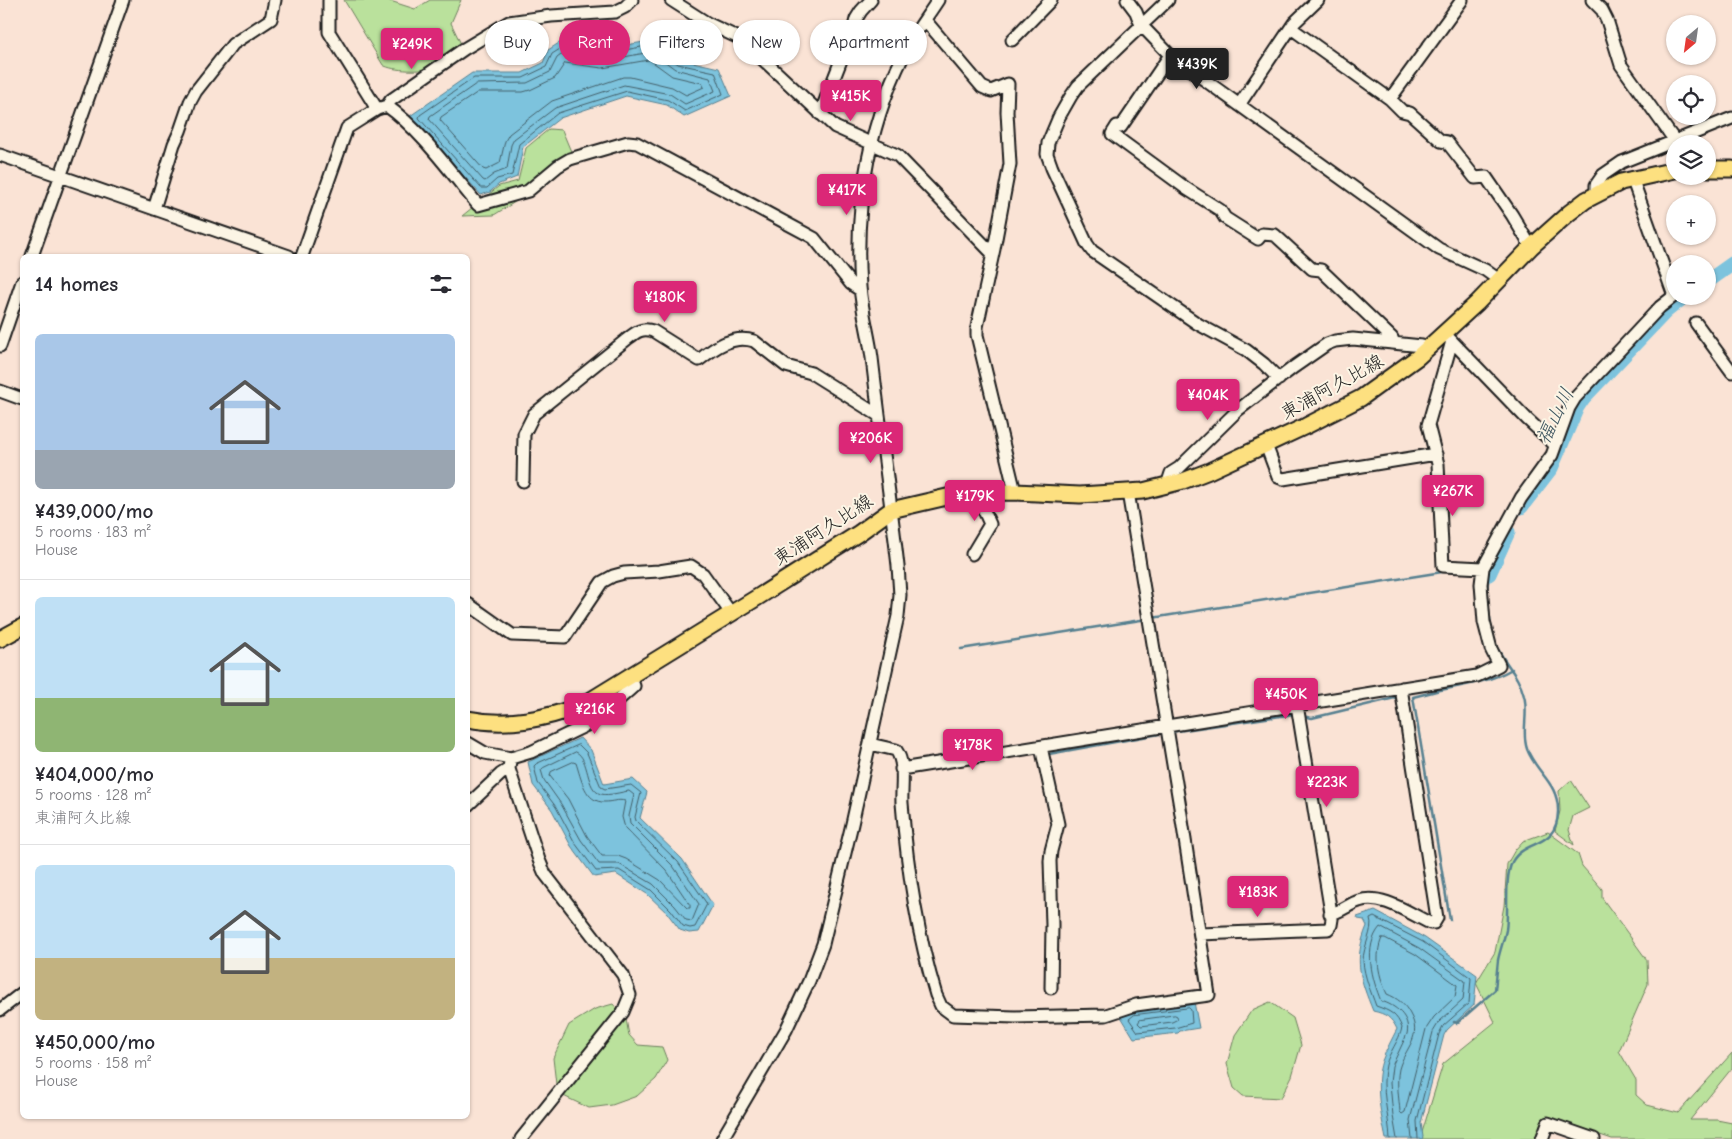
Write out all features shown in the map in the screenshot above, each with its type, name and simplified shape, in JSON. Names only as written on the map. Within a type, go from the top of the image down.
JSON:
[{"type":"main road","points":[[1716,170],[1732,169]]},
{"type":"main road","name":"東浦阿久比線","points":[[470,720],[499,723],[520,722],[566,712],[582,705],[859,533],[890,510],[949,496],[978,493],[1080,494],[1128,492],[1167,485],[1209,471],[1266,445],[1361,398],[1398,373],[1428,349],[1449,338],[1499,280],[1569,212],[1596,194],[1621,182],[1666,172]]},
{"type":"main road","points":[[0,639],[20,628]]},
{"type":"street","points":[[33,254],[123,0]]},
{"type":"street","points":[[154,209],[174,144],[196,91],[233,44],[271,19],[274,0]]},
{"type":"street","points":[[329,0],[329,32],[382,108],[399,115],[478,204],[532,190],[558,166],[570,159],[628,142],[636,143],[814,238],[851,284],[860,290]]},
{"type":"street","points":[[303,254],[347,128],[382,108],[464,49],[509,22],[551,16],[616,12],[632,0]]},
{"type":"street","points":[[670,0],[707,23],[741,39],[835,127],[897,155],[993,254]]},
{"type":"street","points":[[820,114],[856,19],[871,0]]},
{"type":"street","points":[[924,20],[938,0]]},
{"type":"street","points":[[1012,40],[1050,0]]},
{"type":"street","points":[[1127,0],[1136,12],[1141,25],[1170,54],[1439,249],[1485,270],[1499,280]]},
{"type":"street","points":[[1168,0],[1078,86],[1071,96],[1048,143],[1047,154],[1087,244],[1092,251],[1198,324],[1246,350],[1279,379]]},
{"type":"street","points":[[1239,105],[1294,23],[1318,0]]},
{"type":"street","points":[[1390,100],[1462,0]]},
{"type":"street","points":[[1592,0],[1602,10],[1607,20],[1621,65],[1670,135]]},
{"type":"street","points":[[927,23],[982,87],[991,91],[1008,84],[1007,112],[1010,164],[977,335],[1015,492]]},
{"type":"street","points":[[1291,28],[1390,100],[1402,111],[1410,113],[1441,141],[1447,142],[1474,178],[1486,177],[1531,247]]},
{"type":"street","points":[[1170,54],[1121,127],[1117,126],[1112,134],[1187,189],[1220,210],[1225,218],[1258,239],[1262,234],[1274,235],[1312,269],[1321,270],[1392,338],[1394,343]]},
{"type":"street","points":[[722,1139],[786,1030],[810,981],[823,944],[898,616],[900,595],[898,566],[878,415],[870,337],[860,290],[858,255],[862,191],[872,145],[888,91],[900,65]]},
{"type":"street","points":[[1692,135],[1732,118]]},
{"type":"street","points":[[1596,194],[1596,185],[1603,175],[1622,162],[1666,145]]},
{"type":"street","points":[[0,155],[283,254]]},
{"type":"street","points":[[902,769],[1477,676],[1499,665],[1491,648],[1484,622],[1481,584],[1484,568],[1512,513],[1546,464],[1575,398],[1660,307],[1674,296],[1632,178]]},
{"type":"street","points":[[0,346],[20,288]]},
{"type":"street","points":[[1696,323],[1732,372]]},
{"type":"street","points":[[523,482],[524,434],[534,414],[626,340],[640,330],[645,329],[653,331],[699,360],[712,349],[723,344],[748,339],[754,341],[786,366],[811,373],[878,415]]},
{"type":"street","points":[[1449,338],[1527,419],[1555,445]]},
{"type":"street","points":[[1449,338],[1428,425],[1438,464],[1443,566],[1484,568]]},
{"type":"street","points":[[1167,485],[1171,473],[1238,410],[1320,348],[1335,341],[1353,339],[1422,346],[1428,349]]},
{"type":"street","points":[[0,391],[20,398]]},
{"type":"street","points":[[1266,445],[1278,477],[1283,479],[1436,454]]},
{"type":"street","points":[[870,744],[896,750],[899,756],[902,769],[902,801],[916,915],[936,995],[941,1006],[953,1015],[1106,1015],[1136,1005],[1209,995],[1128,492]]},
{"type":"street","points":[[972,554],[990,524],[978,493]]},
{"type":"street","points":[[470,605],[512,635],[565,637],[602,582],[624,573],[659,572],[691,566],[703,574],[731,613]]},
{"type":"street","points":[[470,803],[510,763],[593,722],[634,686],[630,676]]},
{"type":"street","points":[[1330,914],[1338,912],[1353,903],[1371,899],[1396,906],[1430,923],[1434,923],[1437,918],[1401,688]]},
{"type":"street","points":[[1200,934],[1328,928],[1332,926],[1297,705]]},
{"type":"street","points":[[470,744],[485,753],[510,763]]},
{"type":"street","points":[[1041,747],[1058,824],[1050,861],[1051,988]]},
{"type":"street","points":[[510,763],[539,860],[545,874],[623,976],[630,994],[623,1012],[522,1139]]},
{"type":"street","points":[[0,1010],[20,995]]},
{"type":"street","points":[[1542,1139],[1548,1123],[1594,1139]]},
{"type":"green space","points":[[344,0],[387,0],[415,9],[430,0],[461,0],[451,23],[461,44],[441,62],[429,69],[408,70],[387,67],[383,65]]},
{"type":"green space","points":[[549,129],[562,130],[572,154],[523,197],[494,215],[462,216],[499,186],[518,181],[526,148]]},
{"type":"green space","points":[[1571,780],[1589,808],[1573,816],[1569,830],[1574,845],[1555,831],[1560,811],[1559,791]]},
{"type":"green space","points":[[1548,832],[1578,854],[1582,866],[1602,889],[1602,898],[1647,960],[1648,984],[1619,1051],[1636,1080],[1636,1095],[1647,1105],[1678,1113],[1732,1053],[1732,1068],[1690,1120],[1717,1120],[1732,1123],[1732,1139],[1612,1139],[1547,1117],[1539,1139],[1420,1139],[1443,1064],[1495,1022],[1476,983],[1495,952],[1504,906],[1507,864],[1523,841]]},
{"type":"green space","points":[[1270,1002],[1293,1018],[1301,1045],[1292,1076],[1281,1098],[1243,1096],[1234,1088],[1227,1064],[1235,1035],[1252,1010]]},
{"type":"green space","points":[[613,1004],[626,1019],[629,1035],[638,1045],[662,1047],[667,1060],[656,1079],[637,1096],[612,1105],[589,1108],[557,1093],[553,1058],[569,1025],[595,1009]]},
{"type":"water","points":[[559,43],[559,65],[630,65],[630,44],[640,43],[640,65],[706,65],[719,68],[731,96],[684,117],[667,105],[626,96],[560,118],[523,147],[517,177],[499,184],[490,192],[481,195],[410,116],[472,73],[522,73],[539,65],[549,65],[549,49]]},
{"type":"water","points":[[580,738],[591,750],[604,784],[633,779],[647,792],[640,818],[682,859],[713,905],[699,932],[689,933],[680,930],[667,913],[647,894],[616,874],[594,877],[571,846],[552,810],[533,785],[528,762]]},
{"type":"water","points":[[1375,911],[1425,938],[1477,975],[1474,1005],[1444,1035],[1421,1123],[1422,1139],[1386,1139],[1384,1130],[1378,1090],[1380,1070],[1397,1029],[1388,1017],[1373,1011],[1365,989],[1359,959],[1367,926],[1364,920],[1357,917]]},
{"type":"water","points":[[1194,1002],[1199,1028],[1178,1033],[1134,1038],[1120,1015],[1132,1010]]},
{"type":"waterway","name":"福山川","points":[[1716,275],[1732,264]]},
{"type":"waterway","name":"福山川","points":[[1521,507],[1551,468],[1577,407],[1583,398],[1674,305]]},
{"type":"waterway","name":"福山川","points":[[1489,574],[1508,532]]},
{"type":"waterway","points":[[1152,618],[1442,572],[1453,572]]},
{"type":"waterway","points":[[1486,573],[1489,574],[1487,590]]},
{"type":"waterway","points":[[1454,1022],[1457,1023],[1495,990],[1498,960],[1506,930],[1507,886],[1512,862],[1517,855],[1546,838],[1552,832],[1556,824],[1558,812],[1555,793],[1527,749],[1525,743],[1526,709],[1522,688],[1495,643],[1488,605]]},
{"type":"waterway","points":[[961,649],[1147,619]]},
{"type":"waterway","points":[[1450,920],[1413,697],[1483,681],[1512,669]]},
{"type":"waterway","points":[[1302,716],[1312,718],[1399,697]]},
{"type":"waterway","points":[[1171,732],[1294,714]]},
{"type":"waterway","points":[[1049,754],[1165,733]]}]
